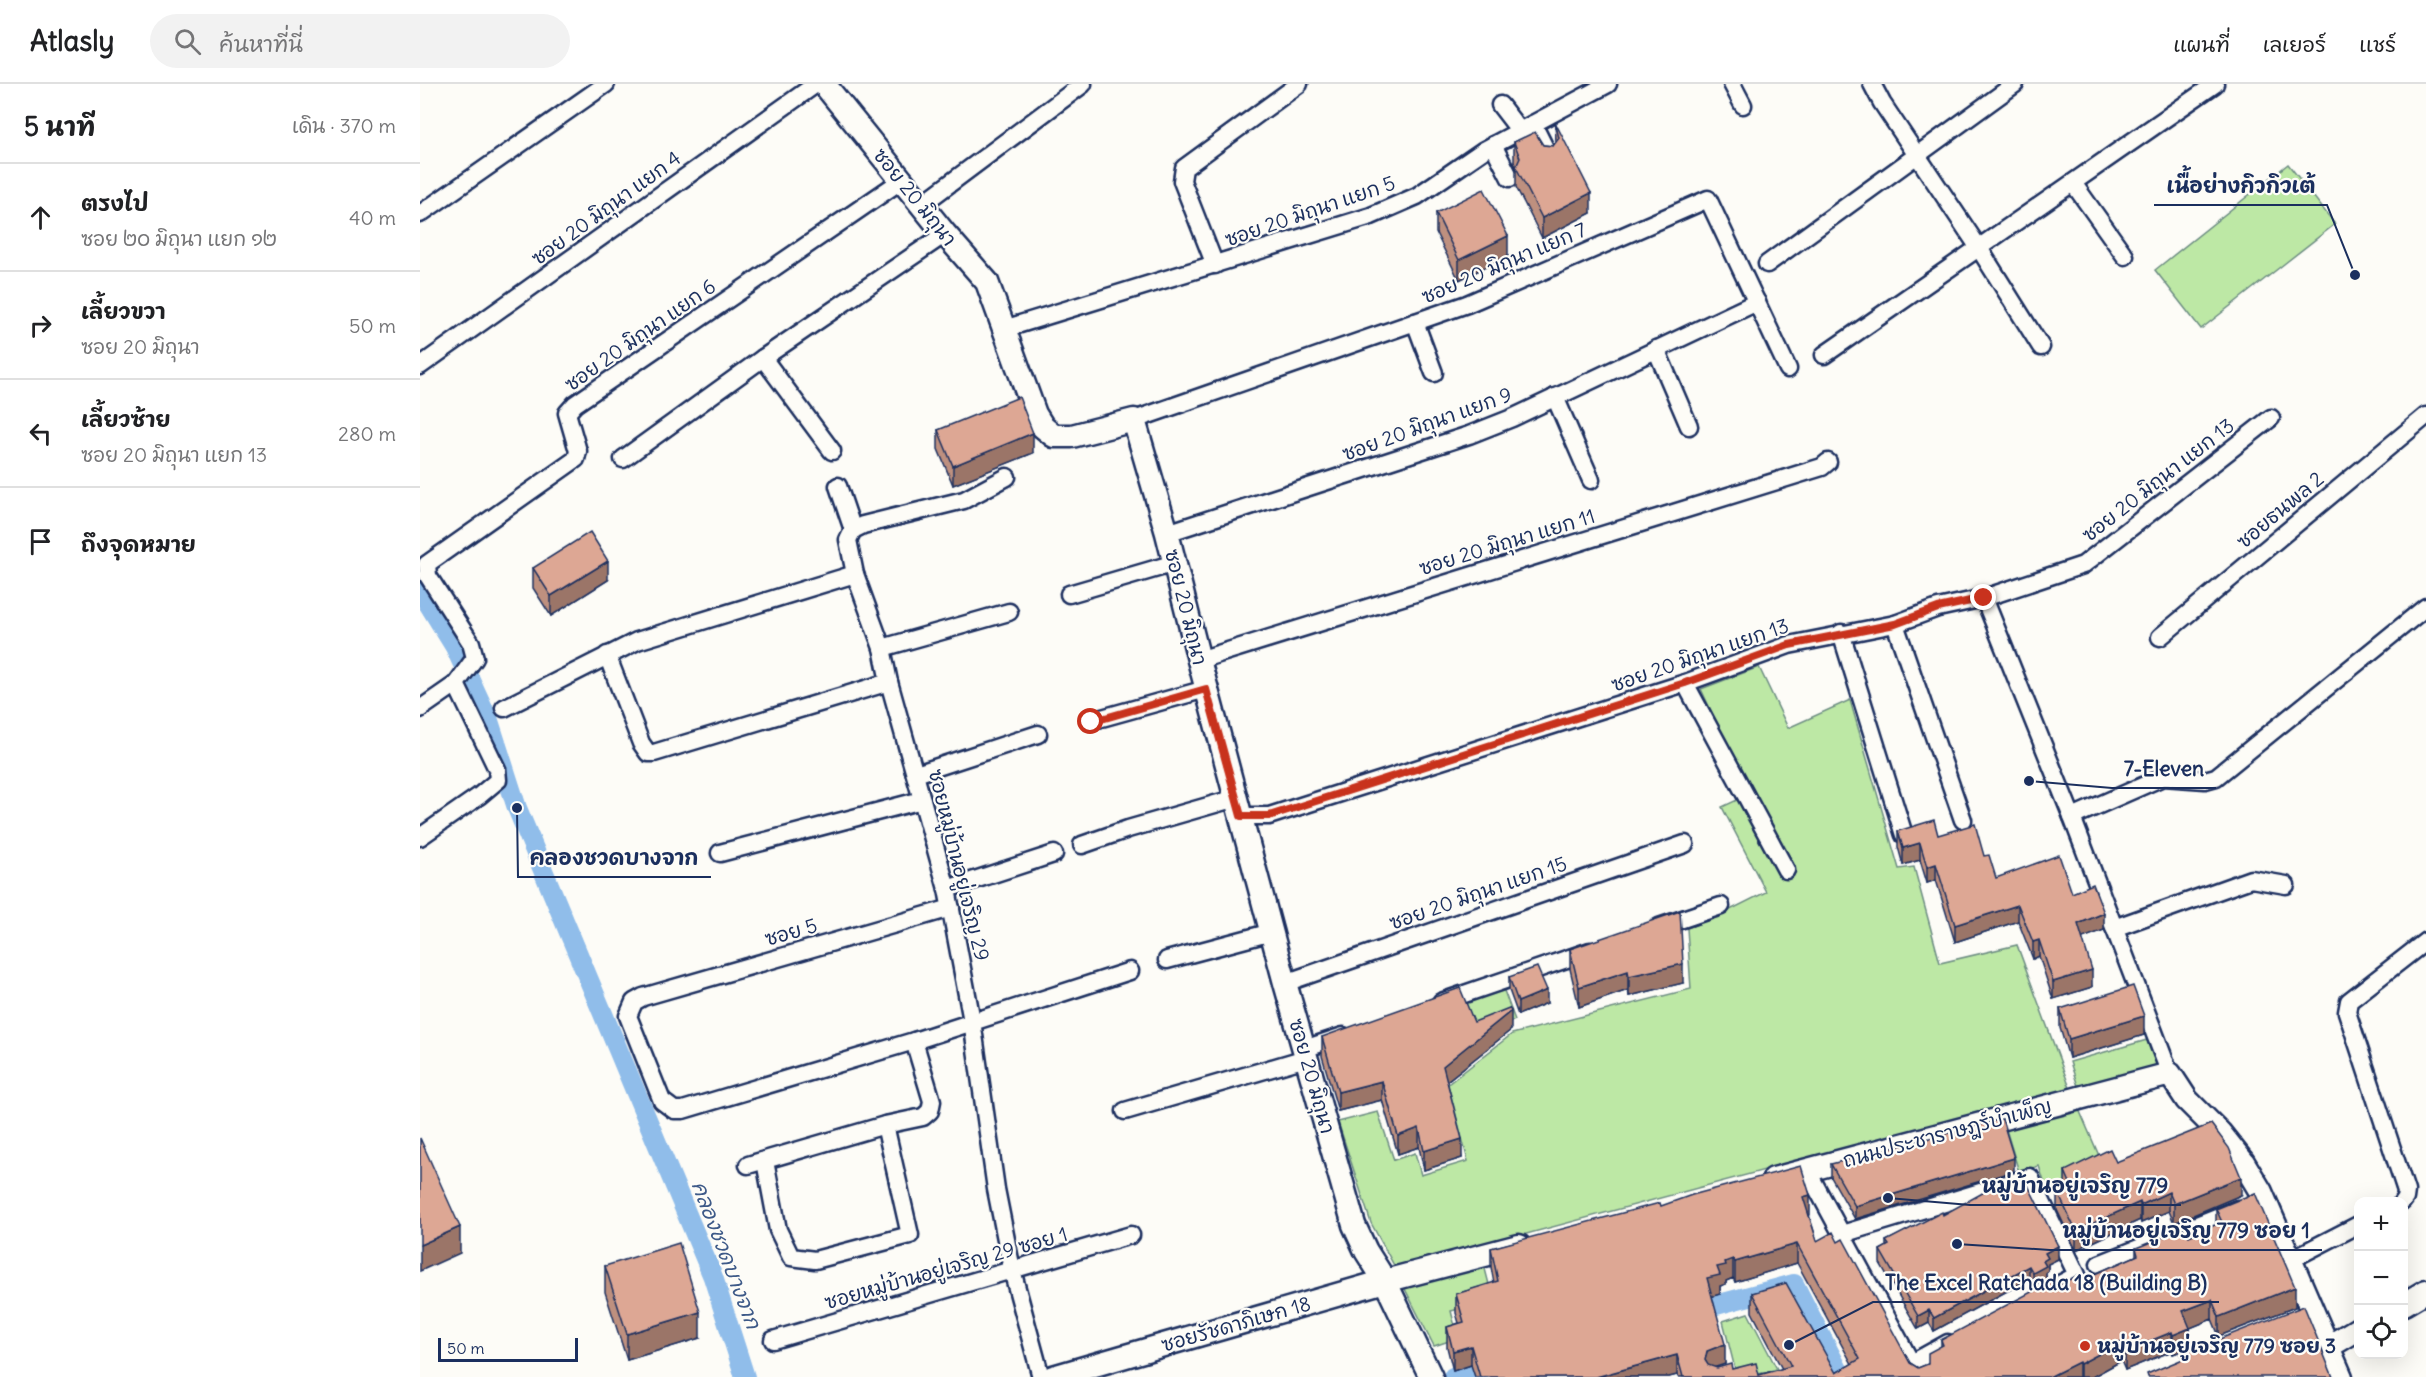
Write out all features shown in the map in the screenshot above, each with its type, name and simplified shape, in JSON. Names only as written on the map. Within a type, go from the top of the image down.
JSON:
[{"type":"street","points":[[420,214],[606,84]]},
{"type":"street","name":"ซอย 20 มิถุนา แยก 4","points":[[420,366],[816,84]]},
{"type":"street","name":"ซอย 20 มิถุนา","points":[[824,84],[921,205],[987,282],[1035,414],[1043,427],[1053,436],[1072,436],[1134,420],[1167,532],[1198,660],[1285,983],[1354,1226],[1366,1251],[1385,1281],[1426,1367]]},
{"type":"street","points":[[921,205],[1083,84]]},
{"type":"street","points":[[1215,265],[1182,181],[1184,168],[1299,84]]},
{"type":"street","name":"ซอย 20 มิถุนา แยก 5","points":[[1004,329],[1371,216],[1417,196],[1493,145],[1608,84]]},
{"type":"street","points":[[1732,84],[1743,105]]},
{"type":"street","points":[[1872,84],[1882,103],[1980,248],[2042,347]]},
{"type":"street","points":[[1767,264],[2015,84]]},
{"type":"street","points":[[1824,355],[2215,84]]},
{"type":"street","points":[[1500,105],[1526,128],[1549,156]]},
{"type":"street","points":[[1493,145],[1510,178]]},
{"type":"street","name":"ซอย 20 มิถุนา แยก 6","points":[[420,709],[458,682],[475,658],[471,642],[428,576],[427,564],[432,558],[576,459],[578,451],[567,413],[575,404],[902,180]]},
{"type":"street","points":[[2073,183],[2126,256]]},
{"type":"street","name":"ซอย 20 มิถุนา แยก 7","points":[[1134,420],[1467,304],[1708,199],[1788,369]]},
{"type":"street","points":[[623,459],[763,358],[945,234]]},
{"type":"street","name":"ซอย 20 มิถุนา แยก 9","points":[[1167,532],[1469,435],[1512,418],[1757,302]]},
{"type":"street","points":[[1416,322],[1434,374]]},
{"type":"street","points":[[1656,349],[1689,426]]},
{"type":"street","points":[[763,358],[832,452]]},
{"type":"street","points":[[1555,397],[1591,480]]},
{"type":"street","name":"ซอยธนพล 2","points":[[2160,637],[2426,416]]},
{"type":"street","name":"ซอย 20 มิถุนา แยก 13","points":[[1082,845],[1128,830],[1238,807],[1269,816],[1685,683],[1789,645],[1895,624],[1938,608],[1984,598],[2082,565],[2271,418]]},
{"type":"street","name":"ซอย 20 มิถุนา แยก 11","points":[[1198,660],[1811,470],[1828,462]]},
{"type":"street","points":[[838,486],[853,530],[863,525],[964,500],[1007,477]]},
{"type":"street","name":"ซอยหมู่บ้านอยู่เจริญ 29","points":[[853,530],[848,540],[855,574],[882,648],[889,682],[947,889],[972,1022],[996,1189],[1012,1270],[1041,1377]]},
{"type":"street","points":[[1069,594],[1175,563]]},
{"type":"street","points":[[504,708],[607,655],[656,635],[855,574]]},
{"type":"street","points":[[1984,598],[2072,817],[2170,1074],[2187,1100],[2220,1133],[2242,1162],[2263,1198],[2290,1260],[2307,1313],[2328,1347],[2341,1377]]},
{"type":"street","points":[[2072,817],[2163,777],[2205,780],[2216,777],[2426,608]]},
{"type":"street","points":[[882,648],[1009,612]]},
{"type":"street","points":[[1895,624],[1963,820]]},
{"type":"street","points":[[1841,633],[1904,835]]},
{"type":"street","points":[[607,655],[640,743],[648,753],[889,682]]},
{"type":"street","points":[[420,837],[498,780],[497,769],[458,682]]},
{"type":"street","points":[[1685,683],[1786,870]]},
{"type":"street","points":[[1091,722],[1206,689]]},
{"type":"street","points":[[916,774],[1038,734]]},
{"type":"street","points":[[720,853],[922,800]]},
{"type":"street","name":"ซอย 20 มิถุนา แยก 15","points":[[1285,983],[1685,844]]},
{"type":"street","points":[[947,889],[1054,854]]},
{"type":"street","points":[[2114,928],[2251,879],[2286,885]]},
{"type":"street","points":[[1642,933],[1721,906]]},
{"type":"street","name":"ซอย 5","points":[[914,1041],[694,1107],[674,1110],[662,1101],[628,1016],[634,1002],[643,997],[951,908]]},
{"type":"street","points":[[1167,960],[1272,932]]},
{"type":"street","points":[[2405,1197],[2406,1191],[2347,1012],[2349,1001],[2426,940]]},
{"type":"street","points":[[1428,1006],[1608,944]]},
{"type":"street","points":[[885,1125],[910,1235],[815,1260],[791,1257],[778,1230],[756,1163],[885,1125],[923,1117],[930,1111],[932,1101],[914,1041],[1130,971]]},
{"type":"street","points":[[1125,1111],[1305,1053],[1360,1030]]},
{"type":"street","name":"ถนนประชาราษฎร์บำเพ็ญ","points":[[1750,1185],[2170,1074]]},
{"type":"street","points":[[1807,1170],[1915,1370],[1960,1336]]},
{"type":"street","points":[[1842,1234],[2030,1177],[2077,1275],[2047,1292]]},
{"type":"street","points":[[2099,1264],[2263,1198]]},
{"type":"street","points":[[2290,1260],[2354,1227]]},
{"type":"street","name":"ซอยหมู่บ้านอยู่เจริญ 29 ซอย 1","points":[[773,1340],[1131,1235]]},
{"type":"street","points":[[1385,1281],[1539,1241]]},
{"type":"street","name":"ซอยรัชดาภิเษก 18","points":[[1053,1377],[1385,1281]]},
{"type":"street","points":[[2408,1301],[2426,1291]]},
{"type":"street","points":[[2328,1347],[2354,1331]]},
{"type":"green space","points":[[2288,164],[2335,224],[2201,329],[2155,270]]},
{"type":"green space","points":[[1759,667],[1788,728],[1850,700],[1899,869],[1914,867],[1940,963],[2017,945],[2070,1088],[1396,1269],[1371,1223],[1338,1122],[1378,1112],[1394,1160],[1415,1153],[1421,1175],[1468,1161],[1448,1084],[1512,1034],[1691,989],[1687,928],[1718,916],[1766,892],[1722,807],[1750,794],[1701,689]]},
{"type":"green space","points":[[1503,988],[1515,1020],[1478,1036],[1465,1003]]},
{"type":"green space","points":[[2147,1040],[2157,1066],[2078,1086],[2070,1062]]},
{"type":"green space","points":[[2078,1107],[2103,1165],[2047,1191],[2039,1166],[2019,1172],[2005,1126]]},
{"type":"green space","points":[[1483,1261],[1493,1300],[1451,1311],[1458,1338],[1434,1346],[1402,1283]]},
{"type":"green space","points":[[1748,1313],[1777,1369],[1748,1377],[1737,1377],[1723,1321]]},
{"type":"building","points":[[1555,122],[1591,193],[1542,218],[1516,167],[1520,158],[1514,142],[1535,132],[1543,145],[1553,146],[1559,138]]},
{"type":"building","points":[[1484,189],[1508,236],[1459,260],[1436,213]]},
{"type":"building","points":[[1019,397],[1033,433],[953,466],[938,430]]},
{"type":"building","points":[[590,532],[608,561],[551,596],[533,568]]},
{"type":"building","points":[[1934,820],[1938,835],[1975,824],[1984,856],[1989,855],[1996,878],[2059,855],[2072,893],[2093,884],[2104,913],[2078,924],[2092,970],[2053,982],[2039,940],[2033,942],[2018,905],[1955,925],[1936,864],[1927,867],[1920,843],[1903,848],[1898,831]]},
{"type":"building","points":[[1680,911],[1683,964],[1629,976],[1628,971],[1579,987],[1570,949]]},
{"type":"building","points":[[1537,967],[1547,990],[1518,1002],[1509,977]]},
{"type":"building","points":[[2133,986],[2144,1016],[2069,1039],[2060,1009]]},
{"type":"building","points":[[1460,988],[1474,1022],[1509,1008],[1511,1011],[1443,1066],[1462,1139],[1424,1151],[1419,1128],[1398,1136],[1382,1081],[1338,1092],[1322,1037]]},
{"type":"building","points":[[2002,1119],[2014,1158],[1855,1206],[1831,1164]]},
{"type":"building","points":[[2211,1124],[2229,1148],[2241,1177],[2174,1204],[2169,1192],[2141,1205],[2140,1202],[2076,1231],[2057,1191],[2071,1185],[2065,1171],[2110,1149],[2116,1162]]},
{"type":"building","points":[[420,1138],[460,1227],[420,1245]]},
{"type":"building","points":[[1801,1166],[1810,1195],[1803,1197],[1817,1241],[1833,1232],[1838,1242],[1843,1239],[1910,1363],[1918,1368],[1928,1364],[1928,1353],[1943,1345],[1941,1340],[2056,1279],[2059,1285],[2078,1275],[2081,1280],[2138,1255],[2136,1248],[2186,1228],[2189,1236],[2222,1222],[2216,1209],[2255,1193],[2295,1287],[2219,1317],[2212,1300],[2183,1311],[2190,1328],[2173,1335],[2172,1332],[2125,1351],[2121,1342],[2080,1364],[2079,1362],[2049,1377],[1683,1377],[1677,1355],[1596,1377],[1480,1377],[1471,1346],[1453,1351],[1447,1327],[1464,1322],[1456,1294],[1498,1281],[1491,1248],[1660,1203],[1661,1206],[1692,1195]],"holes":[[[1797,1244],[1860,1359],[1836,1373],[1786,1283],[1752,1293],[1791,1366],[1759,1375],[1756,1363],[1732,1369],[1731,1364],[1717,1368],[1708,1365],[1705,1360],[1707,1351],[1725,1344],[1707,1278],[1720,1275],[1717,1267],[1726,1265],[1725,1262],[1733,1259],[1735,1262]]]},
{"type":"building","points":[[2020,1178],[2021,1181],[2025,1179],[2058,1246],[2045,1253],[2048,1258],[2043,1261],[2046,1266],[2033,1273],[2029,1266],[1934,1318],[1929,1310],[1918,1316],[1880,1250],[1889,1245],[1886,1241],[1942,1212],[1943,1215],[1997,1185]]},
{"type":"building","points":[[679,1243],[700,1312],[627,1334],[605,1266]]},
{"type":"building","points":[[2304,1306],[2333,1377],[2148,1377],[2147,1374],[2183,1359],[2181,1354]]},
{"type":"waterway","name":"คลองชวดบางจาก","points":[[420,590],[455,647],[489,721],[517,808],[713,1277],[745,1377]]},
{"type":"waterway","name":"คลองชวดบางจาก","points":[[1690,1312],[1794,1284],[1842,1377]]},
{"type":"waterway","name":"คลองชวดบางจาก","points":[[1453,1377],[1497,1365]]},
{"type":"place","name":"เนื้อย่างกิวกิวเต้","points":[[2355,275]]},
{"type":"place","name":"7-Eleven","points":[[2029,781]]},
{"type":"place","name":"คลองชวดบางจาก","points":[[517,808]]},
{"type":"place","name":"หมู่บ้านอยู่เจริญ 779","points":[[1888,1198]]},
{"type":"place","name":"หมู่บ้านอยู่เจริญ 779 ซอย 1","points":[[1957,1244]]},
{"type":"place","name":"The Excel Ratchada 18 (Building B)","points":[[1789,1345]]},
{"type":"place","name":"หมู่บ้านอยู่เจริญ 779 ซอย 3","points":[[2085,1346]]},
{"type":"route","points":[[1091,722],[1206,689],[1241,816],[1269,816],[1685,683],[1789,645],[1895,624],[1938,608],[1984,598]]}]
